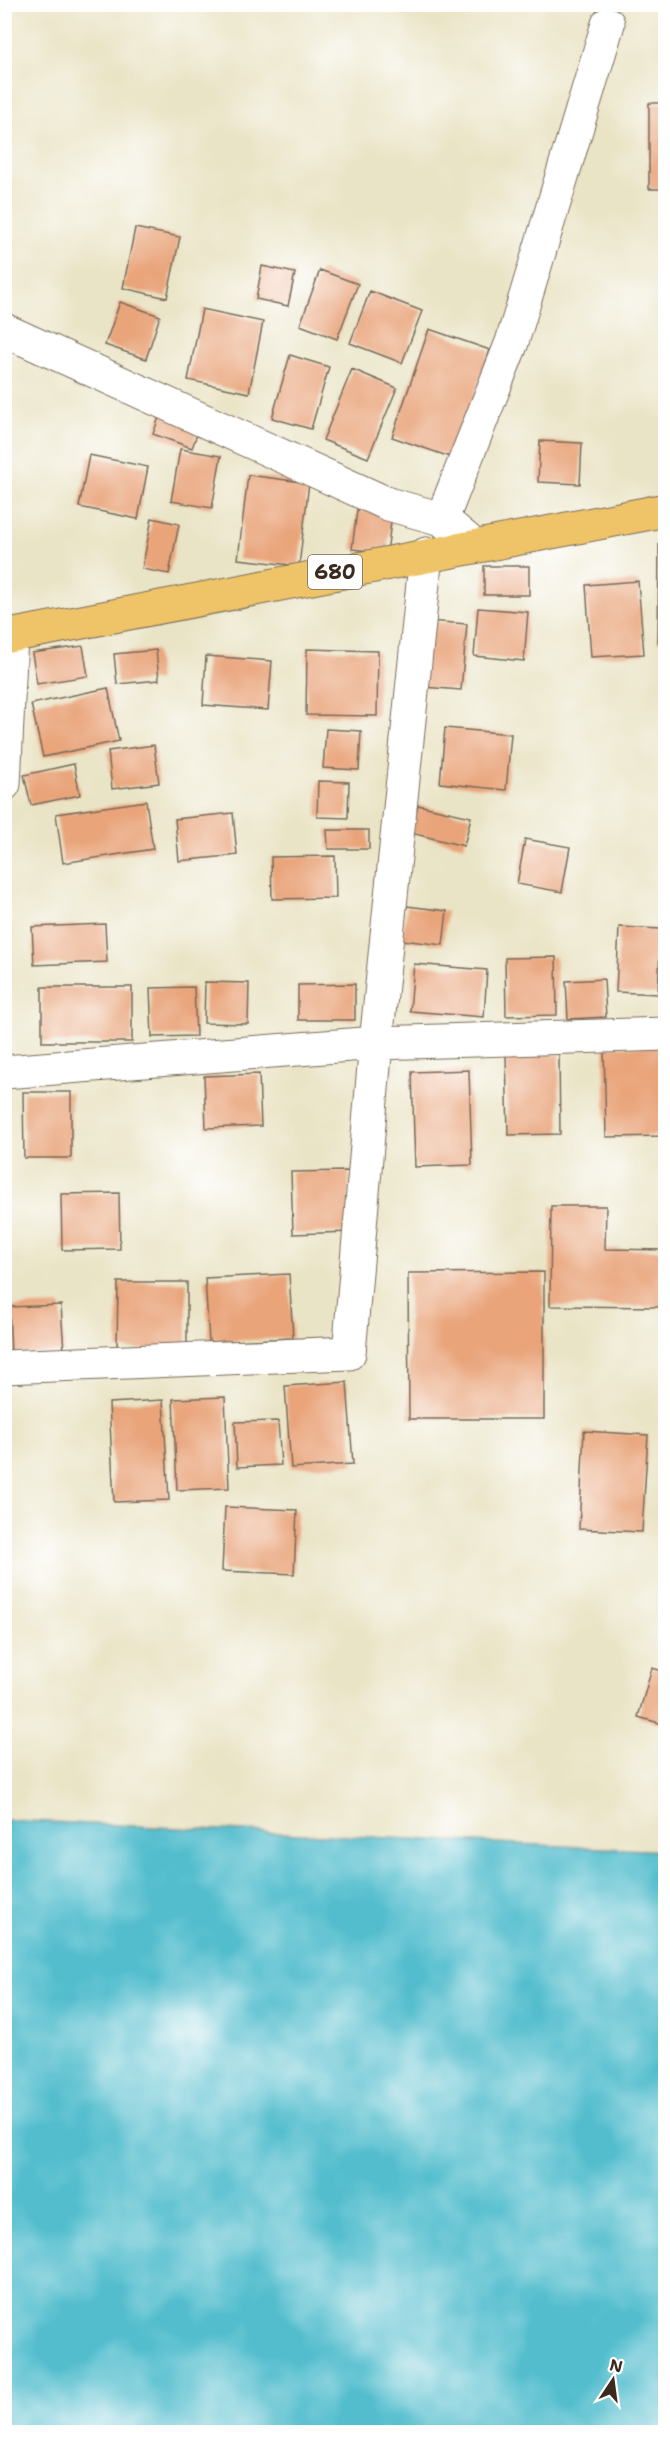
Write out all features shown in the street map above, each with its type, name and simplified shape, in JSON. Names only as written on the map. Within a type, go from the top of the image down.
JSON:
[{"type":"main road","name":"680","points":[[8,636],[473,545],[666,510]]},
{"type":"street","points":[[442,519],[512,342],[608,24]]},
{"type":"street","points":[[4,330],[388,504],[442,519],[473,545]]},
{"type":"street","points":[[4,1367],[349,1353],[376,1043],[426,554]]},
{"type":"street","points":[[4,784],[8,636]]},
{"type":"street","points":[[4,1072],[376,1043],[666,1034]]},
{"type":"water","points":[[5,1820],[665,1851],[665,2432],[5,2432]]},
{"type":"building","points":[[649,103],[666,103],[666,189],[649,189]]},
{"type":"building","points":[[135,228],[180,237],[167,298],[123,288]]},
{"type":"building","points":[[262,266],[295,273],[288,306],[256,299]]},
{"type":"building","points":[[320,270],[358,284],[337,339],[300,325]]},
{"type":"building","points":[[370,291],[422,311],[402,363],[350,343]]},
{"type":"building","points":[[120,302],[160,316],[146,359],[105,345]]},
{"type":"building","points":[[202,309],[263,322],[249,393],[188,380]]},
{"type":"building","points":[[429,329],[490,350],[453,458],[392,437]]},
{"type":"building","points":[[290,355],[329,367],[311,429],[272,418]]},
{"type":"building","points":[[352,369],[397,388],[368,458],[323,440]]},
{"type":"building","points":[[161,412],[200,426],[192,448],[153,434]]},
{"type":"building","points":[[540,441],[582,443],[580,484],[538,482]]},
{"type":"building","points":[[180,449],[221,456],[212,508],[171,501]]},
{"type":"building","points":[[89,455],[148,467],[138,519],[79,507]]},
{"type":"building","points":[[248,475],[309,483],[299,566],[238,559]]},
{"type":"building","points":[[357,510],[392,514],[387,553],[352,549]]},
{"type":"building","points":[[152,518],[179,524],[169,574],[142,569]]},
{"type":"building","points":[[659,543],[666,543],[666,642],[658,642]]},
{"type":"building","points":[[484,566],[529,566],[529,595],[484,595]]},
{"type":"building","points":[[638,581],[644,654],[591,657],[586,585]]},
{"type":"building","points":[[478,608],[528,612],[524,661],[474,656]]},
{"type":"building","points":[[428,621],[467,624],[461,690],[423,687]]},
{"type":"building","points":[[83,646],[88,676],[37,684],[32,653]]},
{"type":"building","points":[[307,649],[378,651],[377,716],[306,715]]},
{"type":"building","points":[[156,650],[159,680],[117,684],[114,654]]},
{"type":"building","points":[[206,656],[272,661],[268,710],[203,705]]},
{"type":"building","points":[[108,688],[119,741],[43,757],[31,704]]},
{"type":"building","points":[[445,728],[511,734],[506,790],[440,783]]},
{"type":"building","points":[[326,729],[361,731],[359,770],[323,768]]},
{"type":"building","points":[[154,745],[159,783],[112,789],[108,751]]},
{"type":"building","points":[[74,764],[80,795],[31,805],[24,775]]},
{"type":"building","points":[[318,781],[349,782],[348,818],[317,817]]},
{"type":"building","points":[[146,801],[153,849],[63,863],[56,814]]},
{"type":"building","points":[[418,805],[471,817],[464,846],[411,833]]},
{"type":"building","points":[[233,813],[237,855],[179,861],[175,819]]},
{"type":"building","points":[[327,830],[369,830],[369,849],[328,849]]},
{"type":"building","points":[[525,839],[570,847],[562,892],[517,884]]},
{"type":"building","points":[[335,856],[336,898],[272,899],[271,857]]},
{"type":"building","points":[[407,906],[447,911],[443,945],[402,940]]},
{"type":"building","points":[[105,924],[107,962],[34,965],[32,927]]},
{"type":"building","points":[[619,927],[661,929],[658,994],[616,992]]},
{"type":"building","points":[[556,957],[557,1015],[506,1016],[505,958]]},
{"type":"building","points":[[414,964],[487,970],[484,1017],[410,1011]]},
{"type":"building","points":[[604,979],[606,1017],[568,1019],[566,981]]},
{"type":"building","points":[[205,982],[249,983],[248,1024],[204,1023]]},
{"type":"building","points":[[355,984],[355,1020],[298,1020],[298,985]]},
{"type":"building","points":[[42,987],[132,987],[132,1042],[42,1042]]},
{"type":"building","points":[[194,987],[196,1036],[152,1037],[150,988]]},
{"type":"building","points":[[666,1046],[666,1136],[606,1137],[604,1047]]},
{"type":"building","points":[[559,1054],[560,1134],[508,1135],[506,1055]]},
{"type":"building","points":[[469,1070],[472,1165],[415,1167],[412,1072]]},
{"type":"building","points":[[259,1074],[261,1126],[206,1128],[204,1076]]},
{"type":"building","points":[[23,1092],[71,1092],[71,1158],[24,1158]]},
{"type":"building","points":[[349,1171],[350,1232],[293,1234],[291,1172]]},
{"type":"building","points":[[119,1193],[120,1249],[62,1250],[61,1194]]},
{"type":"building","points":[[551,1206],[606,1206],[605,1249],[666,1250],[666,1307],[550,1306]]},
{"type":"building","points":[[544,1272],[544,1419],[409,1419],[408,1273]]},
{"type":"building","points":[[289,1274],[293,1338],[209,1342],[205,1278]]},
{"type":"building","points":[[118,1282],[187,1282],[187,1350],[117,1349]]},
{"type":"building","points":[[61,1305],[64,1352],[11,1354],[9,1307]]},
{"type":"building","points":[[347,1382],[353,1464],[291,1468],[285,1386]]},
{"type":"building","points":[[225,1397],[229,1488],[177,1490],[173,1399]]},
{"type":"building","points":[[163,1400],[169,1500],[114,1502],[109,1403]]},
{"type":"building","points":[[278,1421],[281,1465],[237,1467],[235,1422]]},
{"type":"building","points":[[584,1431],[648,1435],[642,1532],[579,1529]]},
{"type":"building","points":[[225,1507],[297,1510],[294,1574],[222,1571]]},
{"type":"building","points":[[652,1668],[666,1672],[666,1725],[638,1717]]}]
